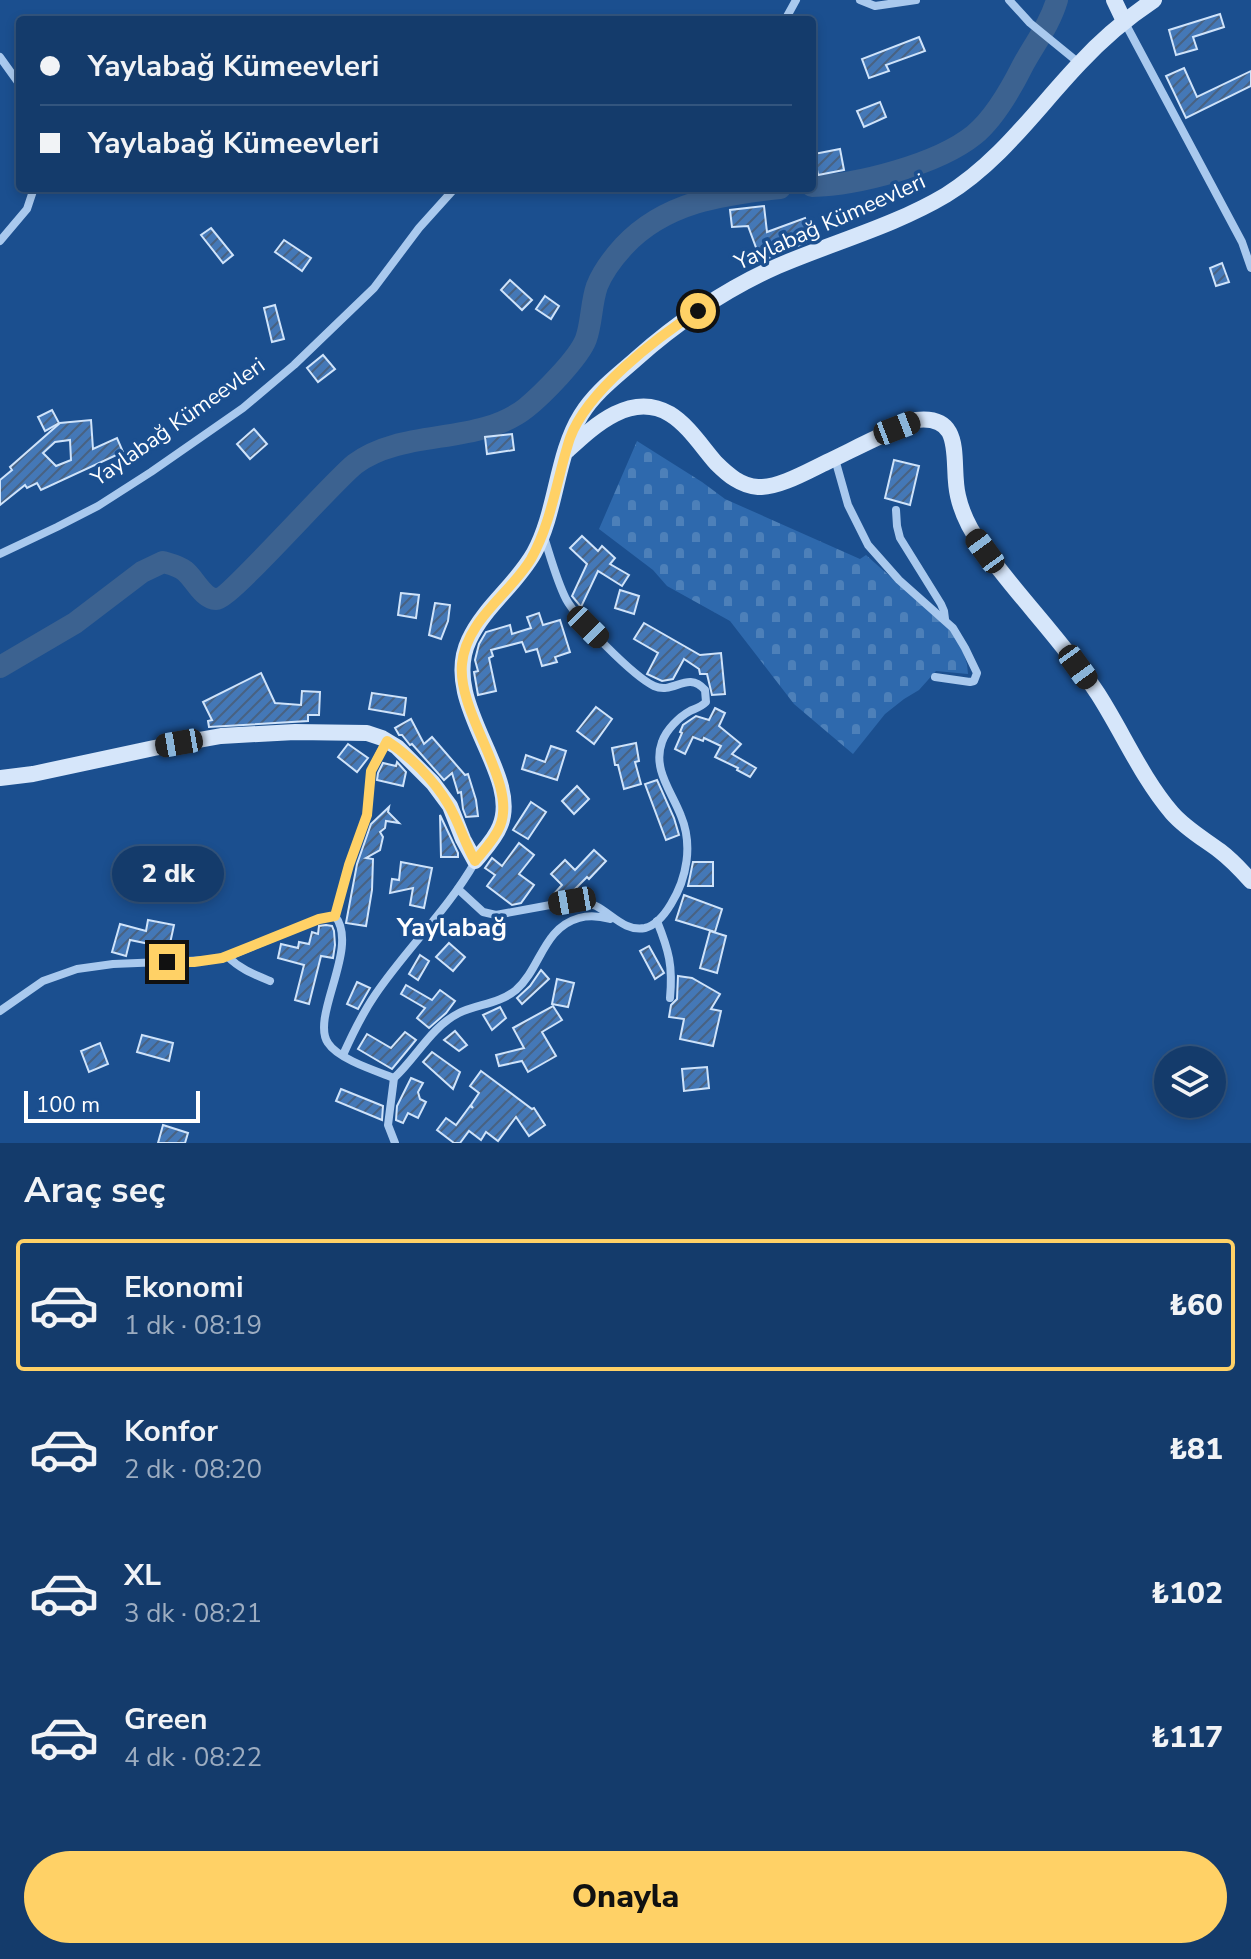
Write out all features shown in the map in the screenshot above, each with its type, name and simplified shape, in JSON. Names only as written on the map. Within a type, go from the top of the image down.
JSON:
[{"type":"street","points":[[860,0],[875,6],[916,0]]},
{"type":"street","points":[[1009,0],[1030,23],[1079,63]]},
{"type":"street","points":[[1114,0],[1242,242],[1251,268]]},
{"type":"street","name":"Yaylabağ Kümeevleri","points":[[343,1055],[376,992],[458,889],[500,826],[504,804],[463,683],[463,656],[480,620],[522,574],[543,533],[566,451],[580,415],[598,393],[648,348],[681,322],[740,284],[946,195],[987,164],[1079,63],[1124,21],[1154,0]]},
{"type":"street","points":[[0,57],[16,79]]},
{"type":"street","points":[[0,241],[27,209],[33,192]]},
{"type":"street","name":"Yaylabağ Kümeevleri","points":[[0,554],[98,506],[243,408],[294,365],[374,288],[412,237],[451,192]]},
{"type":"street","points":[[566,451],[593,427],[623,410],[658,409],[684,426],[731,477],[758,487],[804,473],[916,420],[939,421],[953,439],[958,497],[976,538],[1098,695],[1159,797],[1184,826],[1220,851],[1251,881]]},
{"type":"street","points":[[834,458],[848,505],[868,545],[899,580],[953,628],[973,662],[976,677],[970,682],[935,677]]},
{"type":"street","points":[[896,510],[900,538],[941,604],[945,619]]},
{"type":"street","points":[[395,1143],[388,1125],[394,1078],[443,1024],[458,1013],[507,996],[519,987],[554,932],[565,924],[593,916],[606,917],[635,928],[646,928],[665,914],[676,897],[685,871],[686,832],[660,770],[659,752],[667,731],[689,712],[703,706],[707,695],[695,682],[684,682],[670,688],[655,686],[633,671],[588,627],[567,599],[543,533]]},
{"type":"street","points":[[0,778],[33,774],[179,743],[245,734],[357,732],[375,735],[406,755],[444,797],[475,861]]},
{"type":"street","points":[[387,741],[371,771],[367,815],[335,916],[343,929],[343,945],[326,1017],[325,1040],[343,1055],[394,1078]]},
{"type":"street","points":[[458,889],[483,912],[496,915],[572,901],[596,906],[621,924]]},
{"type":"street","points":[[0,1011],[43,981],[88,966],[203,961],[227,956],[319,919],[335,916]]},
{"type":"street","points":[[657,921],[671,962],[670,998]]},
{"type":"street","points":[[227,956],[246,971],[270,981]]},
{"type":"green space","points":[[637,441],[725,499],[860,559],[866,555],[950,630],[962,649],[968,674],[936,671],[919,690],[885,714],[853,754],[794,704],[730,621],[667,586],[653,570],[599,529]]},
{"type":"building","points":[[1220,14],[1224,27],[1193,37],[1197,49],[1176,55],[1169,30]]},
{"type":"building","points":[[919,37],[925,51],[886,65],[889,71],[869,78],[862,59]]},
{"type":"building","points":[[1184,68],[1197,97],[1251,71],[1251,86],[1186,118],[1166,76]]},
{"type":"building","points":[[880,102],[886,117],[864,127],[857,111]]},
{"type":"building","points":[[840,149],[844,170],[818,175],[816,154]]},
{"type":"building","points":[[764,206],[767,232],[805,218],[812,240],[761,261],[748,226],[732,227],[730,210]]},
{"type":"building","points":[[211,228],[233,255],[223,263],[201,235]]},
{"type":"building","points":[[284,240],[311,258],[302,271],[275,252]]},
{"type":"building","points":[[1222,263],[1229,282],[1216,286],[1210,268]]},
{"type":"building","points":[[510,280],[532,300],[522,310],[501,290]]},
{"type":"building","points":[[545,296],[559,306],[551,319],[536,309]]},
{"type":"building","points":[[275,305],[284,339],[272,342],[264,308]]},
{"type":"building","points":[[323,355],[335,369],[318,382],[307,368]]},
{"type":"building","points":[[52,410],[59,423],[45,431],[38,417]]},
{"type":"building","points":[[91,420],[93,449],[117,438],[123,452],[41,490],[37,483],[27,488],[25,485],[0,505],[0,480],[12,470],[10,467],[60,423]],"holes":[[[70,440],[71,460],[56,466],[43,453],[55,442]]]},
{"type":"building","points":[[254,429],[267,444],[250,459],[237,444]]},
{"type":"building","points":[[512,434],[514,450],[487,454],[485,437]]},
{"type":"building","points":[[894,460],[919,466],[910,505],[885,498]]},
{"type":"building","points":[[582,536],[598,551],[602,546],[615,558],[610,564],[629,575],[622,586],[598,571],[581,607],[572,596],[587,564],[570,548]]},
{"type":"building","points":[[620,590],[639,596],[634,614],[615,608]]},
{"type":"building","points":[[401,593],[419,595],[416,618],[398,615]]},
{"type":"building","points":[[435,603],[450,605],[441,639],[429,635]]},
{"type":"building","points":[[539,613],[543,625],[560,620],[570,652],[555,657],[557,662],[542,666],[537,649],[526,652],[522,642],[491,650],[493,656],[489,658],[496,691],[478,695],[475,660],[486,632],[510,625],[512,634],[531,628],[527,617]]},
{"type":"building","points":[[644,623],[700,655],[721,653],[725,694],[712,695],[707,674],[700,674],[699,669],[684,659],[673,679],[662,681],[647,674],[658,653],[634,639]]},
{"type":"building","points":[[261,673],[275,703],[301,705],[302,691],[320,692],[319,715],[308,715],[308,721],[209,727],[208,721],[212,720],[203,702]]},
{"type":"building","points":[[372,693],[406,698],[404,715],[369,709]]},
{"type":"building","points":[[596,707],[612,719],[594,744],[577,731]]},
{"type":"building","points":[[715,708],[725,713],[719,726],[741,744],[732,754],[756,768],[750,777],[715,757],[721,746],[704,738],[703,741],[693,737],[685,754],[675,749],[683,725],[696,716],[709,720]]},
{"type":"building","points":[[411,719],[424,744],[432,737],[465,775],[468,774],[478,816],[466,817],[461,792],[458,793],[452,773],[444,780],[412,744],[399,735],[395,728]]},
{"type":"building","points":[[636,743],[639,761],[635,762],[641,784],[624,789],[612,748]]},
{"type":"building","points":[[348,744],[368,758],[357,772],[338,757]]},
{"type":"building","points":[[551,746],[566,751],[557,780],[522,769],[526,755],[545,762]]},
{"type":"building","points":[[397,762],[406,772],[403,786],[377,780],[383,763],[396,766]]},
{"type":"building","points":[[657,780],[679,835],[666,840],[645,784]]},
{"type":"building","points":[[577,786],[589,799],[574,814],[562,801]]},
{"type":"building","points":[[531,802],[546,812],[528,839],[513,830]]},
{"type":"building","points":[[389,807],[388,812],[399,823],[386,821],[385,828],[380,832],[383,837],[380,850],[366,858],[373,859],[366,926],[346,923],[357,864],[371,824]]},
{"type":"building","points":[[440,815],[458,853],[458,857],[441,857]]},
{"type":"building","points":[[519,843],[534,855],[519,874],[534,885],[521,903],[512,905],[487,886],[495,875],[485,868],[492,858],[502,866]]},
{"type":"building","points":[[594,850],[606,861],[570,894],[555,897],[553,895],[562,885],[551,874],[565,860],[575,870]]},
{"type":"building","points":[[401,862],[432,868],[424,908],[410,905],[413,888],[390,893],[392,879],[399,880]]},
{"type":"building","points":[[693,862],[713,862],[713,886],[688,886]]},
{"type":"building","points":[[684,895],[722,909],[715,932],[676,920]]},
{"type":"building","points":[[148,920],[174,925],[169,948],[130,940],[126,956],[112,952],[120,924],[146,931]]},
{"type":"building","points":[[319,926],[332,926],[334,931],[333,958],[321,956],[309,1004],[295,1000],[304,965],[278,958],[281,944],[298,948],[299,942],[309,944],[312,932],[318,934]]},
{"type":"building","points":[[710,931],[726,936],[717,973],[700,968]]},
{"type":"building","points":[[449,943],[465,957],[453,971],[436,957]]},
{"type":"building","points":[[649,946],[664,973],[655,979],[640,951]]},
{"type":"building","points":[[420,955],[429,961],[418,980],[409,974]]},
{"type":"building","points":[[541,970],[549,979],[522,1004],[517,998]]},
{"type":"building","points":[[678,976],[692,978],[720,994],[711,1009],[721,1011],[713,1046],[680,1039],[684,1019],[669,1017],[671,1005],[677,999]]},
{"type":"building","points":[[557,979],[574,983],[568,1007],[552,1004]]},
{"type":"building","points":[[357,982],[370,988],[358,1009],[347,1004]]},
{"type":"building","points":[[406,985],[432,1000],[440,990],[455,1001],[429,1028],[417,1018],[425,1008],[401,994]]},
{"type":"building","points":[[553,1006],[562,1020],[542,1032],[556,1056],[528,1072],[522,1061],[499,1066],[496,1055],[524,1048],[513,1028]]},
{"type":"building","points":[[500,1007],[506,1018],[492,1030],[483,1015]]},
{"type":"building","points":[[455,1031],[467,1045],[459,1051],[444,1040]]},
{"type":"building","points":[[405,1032],[416,1040],[392,1069],[358,1049],[367,1034],[391,1048]]},
{"type":"building","points":[[142,1035],[173,1043],[169,1061],[137,1052]]},
{"type":"building","points":[[100,1043],[108,1064],[89,1072],[81,1051]]},
{"type":"building","points":[[432,1052],[460,1072],[453,1089],[423,1062]]},
{"type":"building","points":[[707,1067],[709,1088],[684,1091],[682,1069]]},
{"type":"building","points":[[481,1071],[534,1108],[545,1125],[529,1136],[516,1117],[498,1141],[486,1132],[481,1140],[469,1131],[460,1143],[454,1143],[437,1130],[446,1118],[456,1125],[470,1106],[473,1108],[471,1105],[479,1093],[470,1086]]},
{"type":"building","points":[[411,1078],[423,1083],[418,1092],[420,1099],[426,1102],[418,1118],[408,1113],[403,1123],[396,1120],[397,1106]]},
{"type":"building","points":[[341,1089],[383,1106],[382,1120],[336,1101]]},
{"type":"building","points":[[163,1125],[188,1133],[185,1143],[158,1143]]},
{"type":"waterway","points":[[816,186],[852,182],[919,164],[974,135],[996,112],[1008,93],[1057,0]]},
{"type":"waterway","points":[[0,667],[75,623],[142,572],[163,562],[185,571],[203,592],[216,599],[260,561],[355,464],[395,445],[486,428],[526,408],[559,376],[582,347],[599,280],[624,246],[640,231],[676,210],[716,197],[746,192]]},
{"type":"district","name":"Yaylabağ","points":[[452,927]]},
{"type":"route","points":[[167,962],[222,958],[319,919],[335,916],[367,815],[371,771],[387,741],[406,755],[444,797],[475,861],[500,826],[504,804],[463,683],[463,656],[469,640],[480,620],[522,574],[535,551],[580,415],[598,393],[648,348],[698,311]]}]
